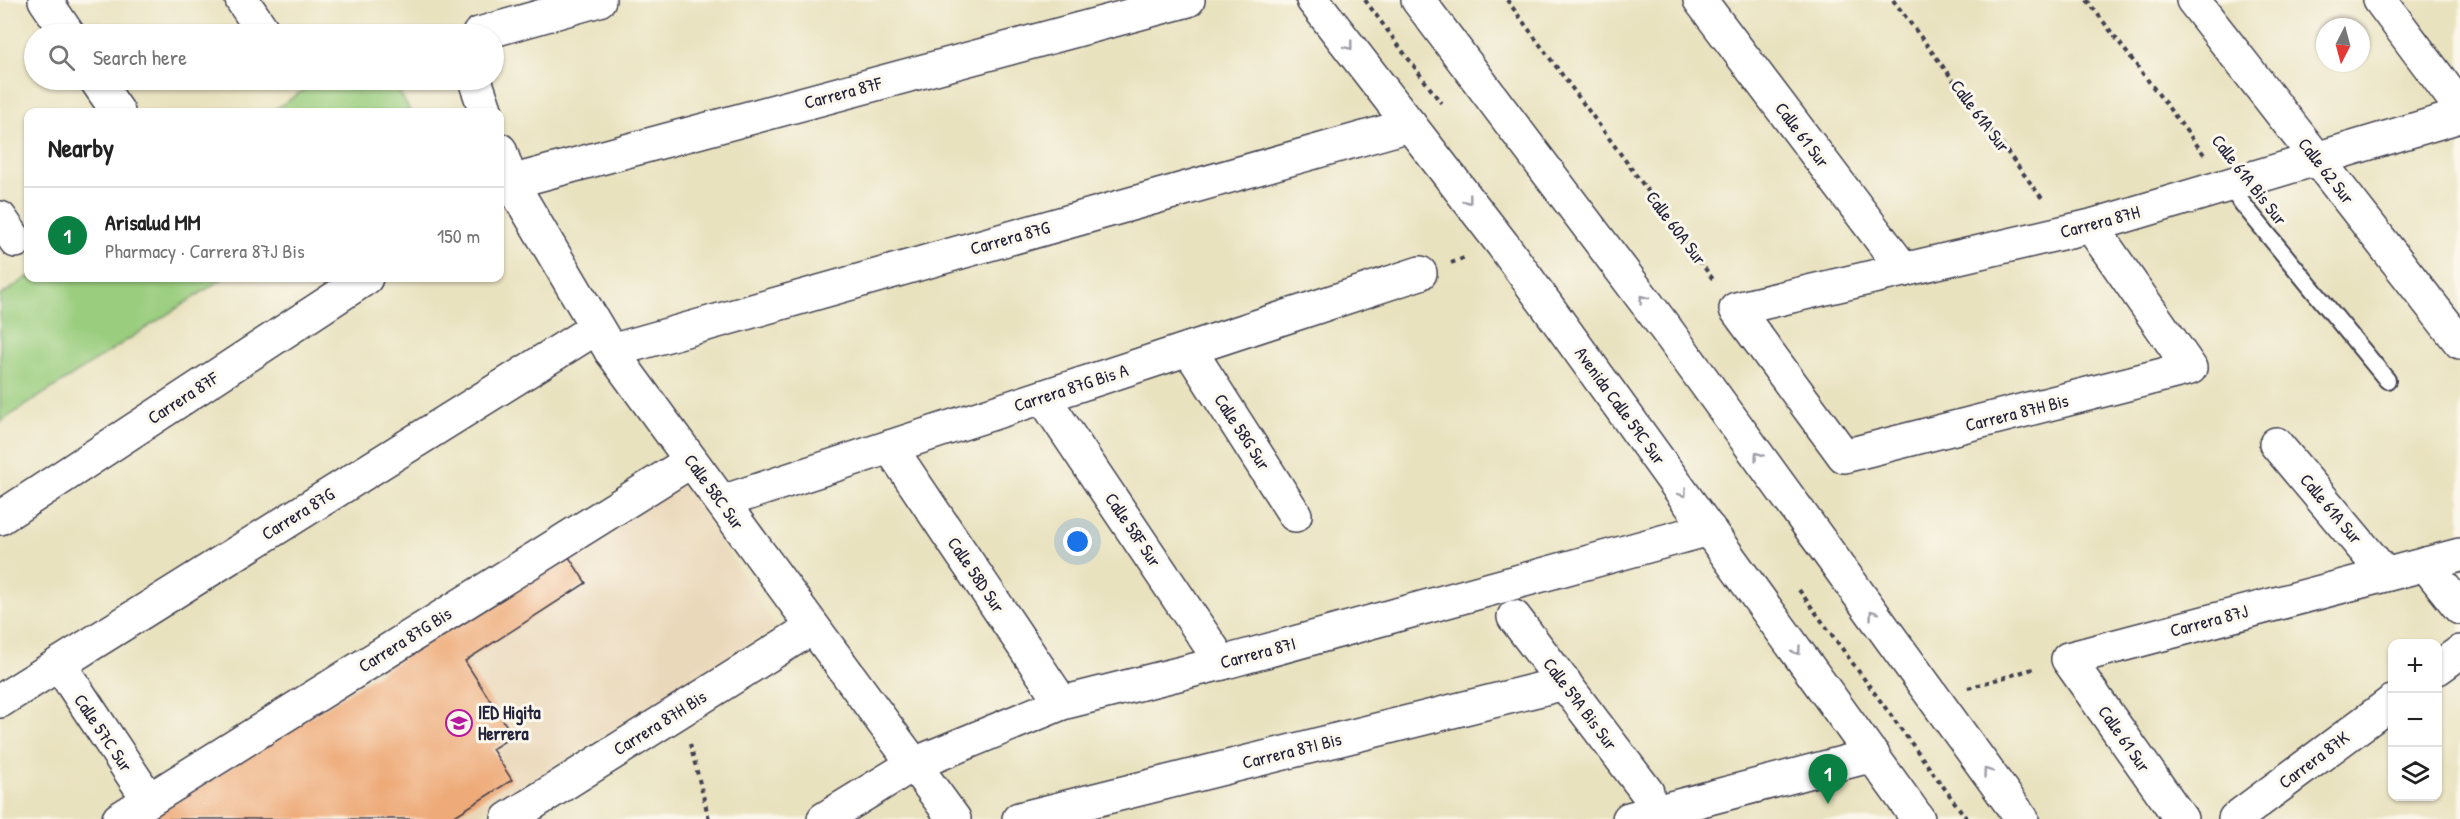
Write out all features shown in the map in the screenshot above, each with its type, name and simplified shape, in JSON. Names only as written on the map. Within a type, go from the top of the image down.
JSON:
[{"type":"street","points":[[45,0],[61,24]]},
{"type":"street","points":[[242,0],[258,24]]},
{"type":"street","points":[[504,27],[599,0]]},
{"type":"street","name":"Carrera 87F","points":[[505,186],[1188,0]]},
{"type":"street","name":"Avenida Calle 59C Sur","points":[[1313,0],[1503,245],[1918,819]]},
{"type":"street","points":[[1418,0],[1666,329],[2022,819]]},
{"type":"street","name":"Calle 61 Sur","points":[[1700,0],[1904,270]]},
{"type":"street","name":"Calle 62 Sur","points":[[2193,0],[2460,342]]},
{"type":"street","points":[[2380,0],[2460,107]]},
{"type":"street","points":[[103,90],[115,108]]},
{"type":"street","points":[[478,90],[485,108]]},
{"type":"street","name":"Carrera 87H","points":[[1736,309],[2079,229],[2460,116]]},
{"type":"street","name":"Carrera 87G","points":[[0,701],[58,664],[603,339],[1410,125]]},
{"type":"street","name":"Calle 58C Sur","points":[[505,186],[603,339],[912,765],[954,819]]},
{"type":"street","name":"Carrera 87H Bis","points":[[1736,309],[1844,456],[2190,368],[2079,229]]},
{"type":"street","name":"Carrera 87G Bis A","points":[[722,502],[1420,273]]},
{"type":"street","name":"Carrera 87F","points":[[0,518],[360,282]]},
{"type":"street","name":"Calle 58G Sur","points":[[1189,349],[1295,515]]},
{"type":"street","name":"Calle 58F Sur","points":[[1043,397],[1222,663]]},
{"type":"street","name":"Calle 61A Sur","points":[[2276,444],[2385,574]]},
{"type":"street","name":"Calle 58D Sur","points":[[890,447],[1062,703]]},
{"type":"street","name":"Carrera 87G Bis","points":[[119,819],[691,461]]},
{"type":"street","name":"Carrera 87I","points":[[824,819],[912,765],[1062,703],[1222,663],[1708,529]]},
{"type":"street","name":"Carrera 87J","points":[[2068,659],[2460,555]]},
{"type":"street","points":[[2425,564],[2460,608]]},
{"type":"street","name":"Calle 59A Bis Sur","points":[[1514,617],[1564,683],[1638,806]]},
{"type":"street","name":"Carrera 87H Bis","points":[[508,819],[813,627]]},
{"type":"street","points":[[2442,665],[2460,652]]},
{"type":"street","name":"Calle 61 Sur","points":[[2068,659],[2181,819]]},
{"type":"street","name":"Calle 57C Sur","points":[[58,664],[149,801]]},
{"type":"street","name":"Carrera 87I Bis","points":[[1019,819],[1564,683]]},
{"type":"street","name":"Carrera 87K","points":[[2235,819],[2388,705]]},
{"type":"street","points":[[1638,806],[1873,755]]},
{"type":"lane","name":"Calle 61A Bis Sur","points":[[2228,186],[2387,380]]},
{"type":"path","name":"Calle 60A Sur","points":[[1507,0],[1736,309]]},
{"type":"path","name":"Calle 61A Sur","points":[[1893,0],[2079,229]]},
{"type":"path","name":"Calle 61A Bis Sur","points":[[2087,0],[2228,186]]},
{"type":"path","points":[[1959,691],[2068,659]]},
{"type":"path","points":[[681,710],[709,819]]},
{"type":"shaded area","name":"IED Higita Herrera","points":[[681,480],[775,627],[470,819],[144,819]]},
{"type":"green space","points":[[304,90],[398,90],[409,108],[277,108]]},
{"type":"green space","points":[[24,280],[24,282],[218,282],[0,422],[0,296]]},
{"type":"building","points":[[567,554],[586,583],[465,661],[513,736],[492,749],[512,780],[450,819],[149,819]]},
{"type":"place","name":"IED Higita Herrera","points":[[459,723]]},
{"type":"place","name":"Arisalud MM","points":[[1828,804]]}]
